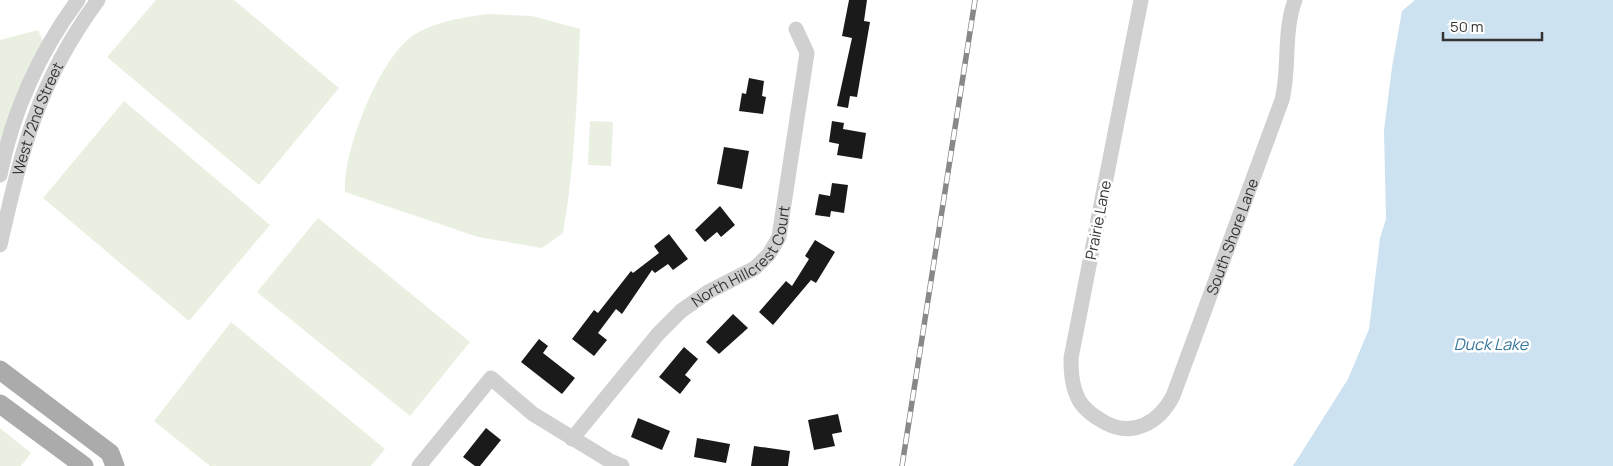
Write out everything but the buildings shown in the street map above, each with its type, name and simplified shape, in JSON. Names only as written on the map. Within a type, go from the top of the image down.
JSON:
[{"type":"main road","points":[[0,370],[110,453],[115,466]]},
{"type":"main road","points":[[0,404],[84,466]]},
{"type":"street","name":"West 72nd Street","points":[[0,175],[10,136],[31,80],[45,52],[78,0]]},
{"type":"street","name":"West 72nd Street","points":[[0,245],[16,173],[37,106],[58,62],[98,0]]},
{"type":"street","name":"Prairie Lane","points":[[1110,426],[1094,417],[1081,404],[1074,390],[1071,358],[1141,0]]},
{"type":"street","name":"South Shore Lane","points":[[1110,426],[1125,429],[1140,427],[1154,420],[1165,410],[1173,396],[1282,100],[1286,84],[1286,41],[1295,0]]},
{"type":"street","name":"North Hillcrest Court","points":[[572,438],[658,334],[681,311],[708,292],[755,268],[768,254],[779,237],[784,219],[807,53],[796,29]]},
{"type":"street","points":[[419,466],[491,378],[533,414],[622,466]]},
{"type":"green space","points":[[156,0],[234,0],[339,88],[259,185],[107,57]]},
{"type":"green space","points":[[488,14],[532,16],[580,29],[573,156],[563,233],[542,248],[478,237],[345,192],[350,154],[365,108],[386,66],[399,49],[411,37],[438,24]]},
{"type":"green space","points":[[38,30],[43,41],[16,95],[0,141],[0,40]]},
{"type":"green space","points":[[124,101],[270,225],[189,321],[43,198]]},
{"type":"green space","points":[[590,121],[613,122],[611,166],[588,165]]},
{"type":"green space","points":[[318,218],[470,342],[410,416],[257,292]]},
{"type":"green space","points":[[231,322],[385,449],[371,466],[210,466],[154,421]]},
{"type":"green space","points":[[0,428],[31,453],[21,466],[0,466]]},
{"type":"water","name":"Duck Lake","points":[[1415,0],[1613,0],[1613,466],[1293,466],[1348,379],[1369,329],[1380,238],[1386,219],[1384,130],[1392,67],[1402,11]]},
{"type":"railway","points":[[902,466],[975,0]]}]
